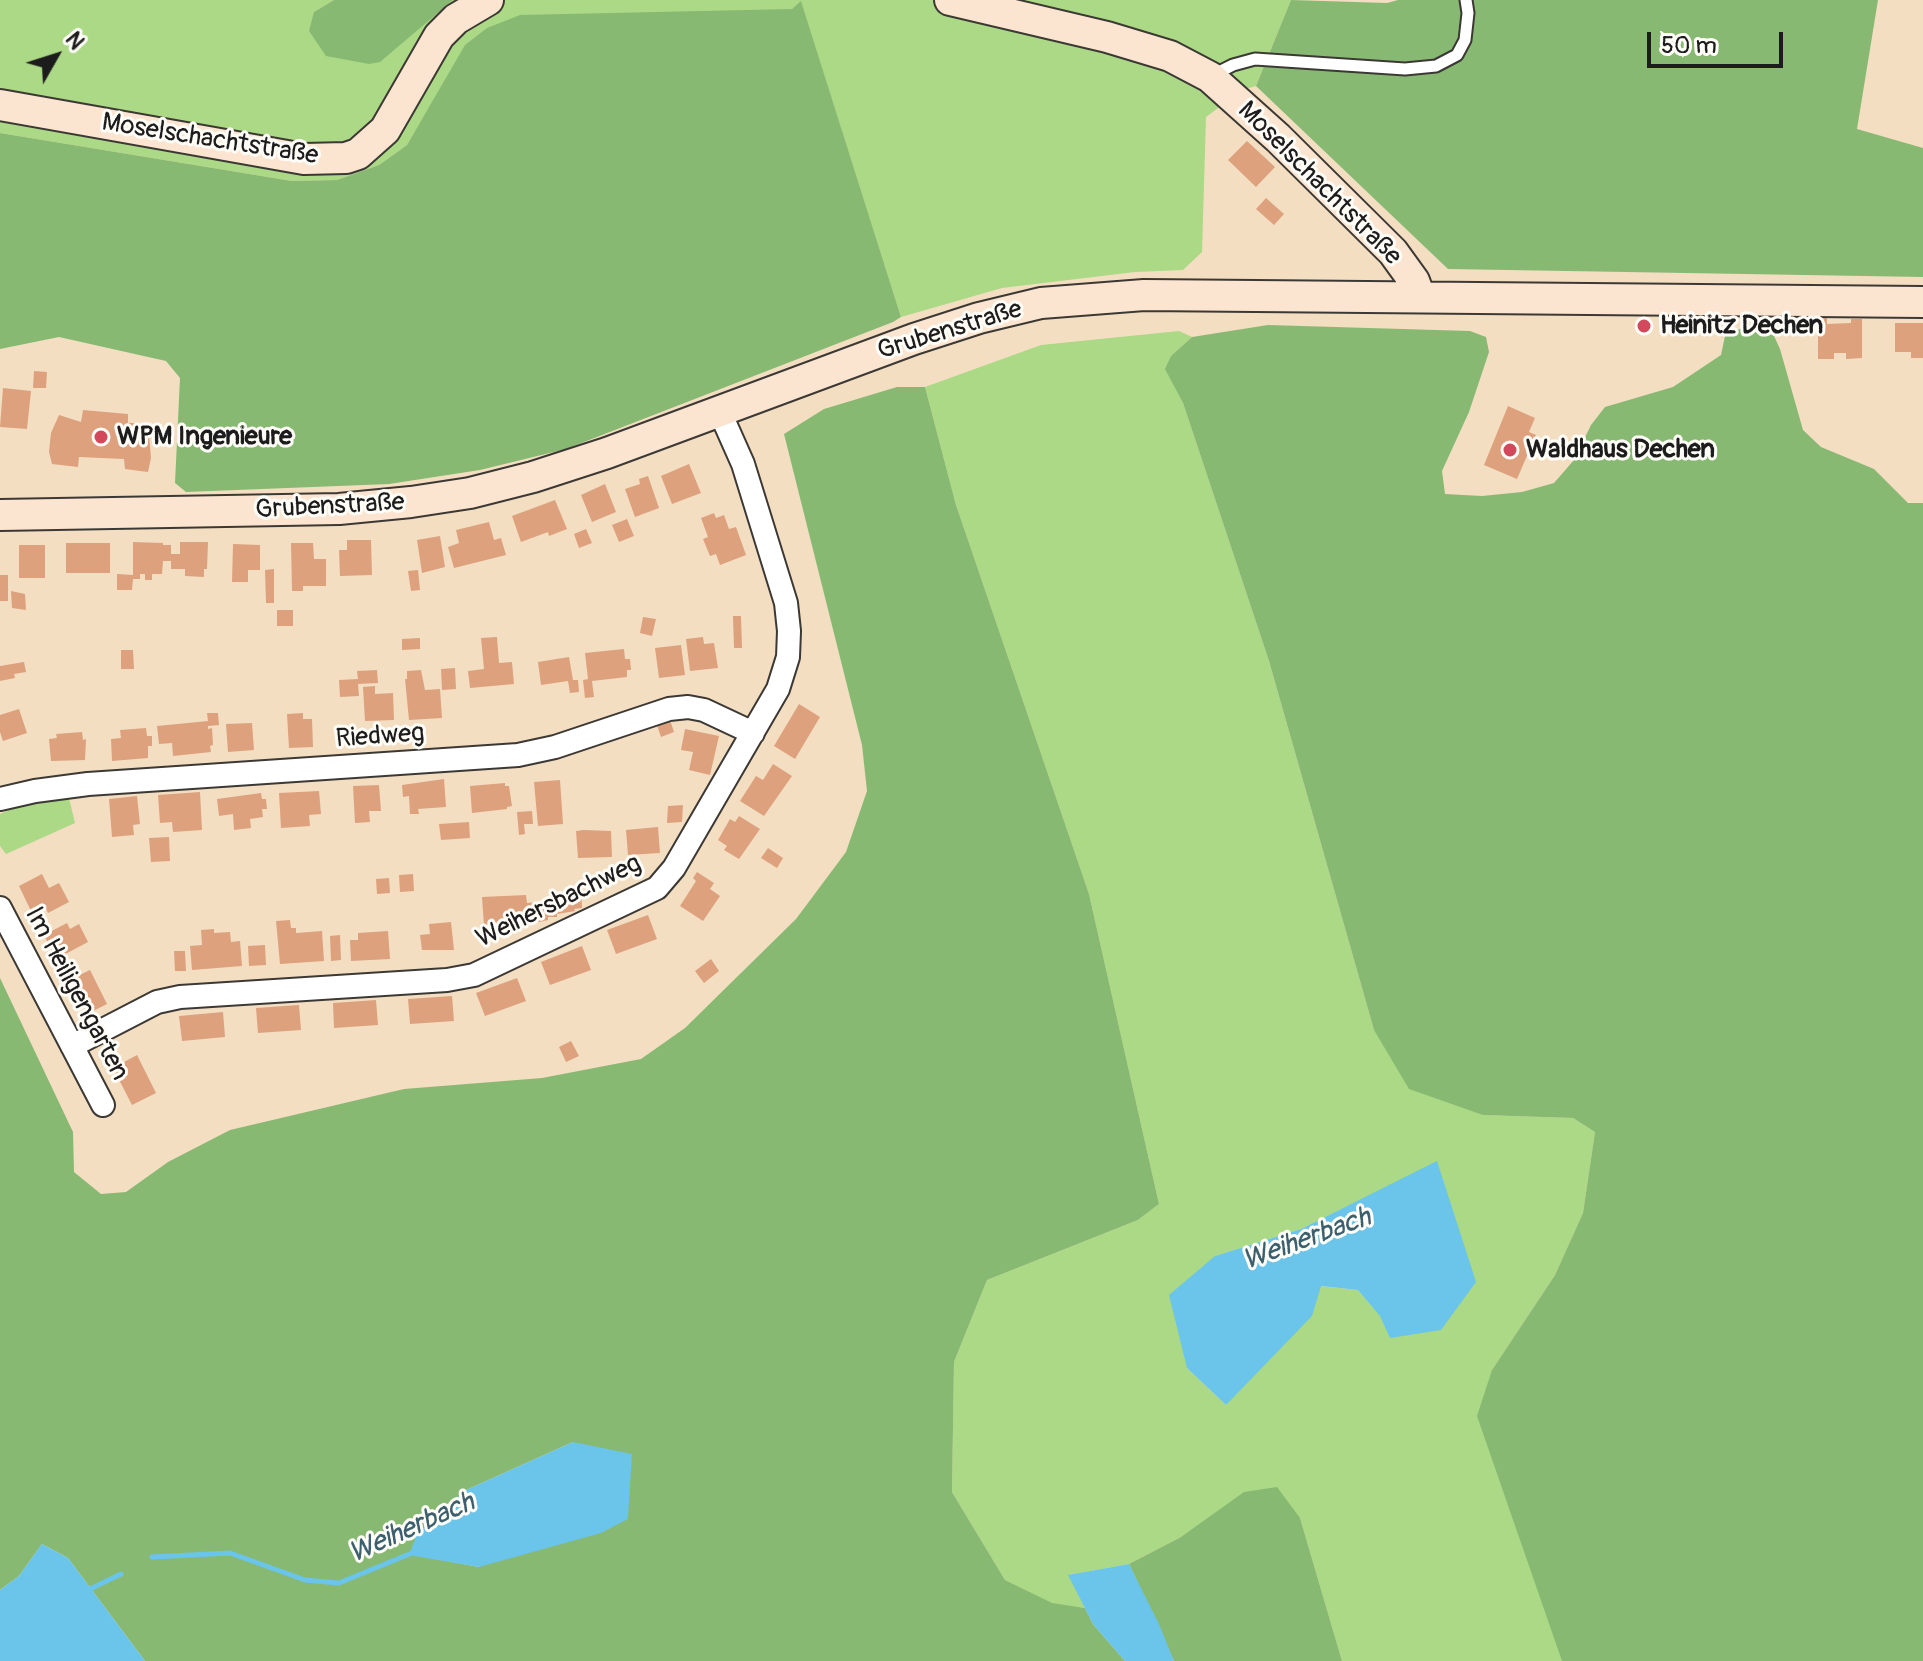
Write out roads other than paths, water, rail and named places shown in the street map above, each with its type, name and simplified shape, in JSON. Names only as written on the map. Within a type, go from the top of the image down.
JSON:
[{"type":"street","name":"Moselschachtstraße","points":[[0,105],[304,159],[346,158],[358,154],[385,130],[439,36],[456,19],[488,0]]},
{"type":"street","name":"Moselschachtstraße","points":[[950,0],[1107,37],[1170,56],[1210,77],[1278,138],[1393,252],[1414,281],[1420,297]]},
{"type":"street","name":"Grubenstraße","points":[[0,515],[339,509],[470,493],[607,453],[914,339],[979,318],[1041,303],[1144,295],[1923,302]]},
{"type":"street","name":"Weihersbachweg","points":[[72,1046],[157,1002],[180,997],[447,980],[474,975],[657,888],[674,868],[778,689],[788,657],[786,603],[743,464],[719,410]]},
{"type":"street","name":"Riedweg","points":[[0,799],[88,784],[518,755],[555,747],[669,709],[688,707],[704,710],[753,733]]},
{"type":"street","name":"Im Heiligengarten","points":[[0,908],[103,1105]]},
{"type":"lane","name":"Moselschachtstraße","points":[[1210,77],[1233,65],[1255,59],[1405,69],[1436,66],[1457,55],[1465,40],[1466,0]]},
{"type":"water","points":[[1437,1161],[1476,1282],[1441,1330],[1390,1338],[1380,1316],[1358,1290],[1321,1286],[1312,1316],[1226,1405],[1187,1368],[1169,1295],[1215,1256],[1301,1229]]},
{"type":"water","points":[[573,1442],[632,1454],[628,1519],[601,1533],[479,1567],[409,1555],[417,1534],[464,1491]]},
{"type":"water","points":[[42,1544],[68,1558],[145,1661],[0,1661],[0,1590],[19,1576]]},
{"type":"water","points":[[1129,1564],[1174,1661],[1125,1661],[1093,1624],[1068,1575]]},
{"type":"waterway","name":"Weiherbach","points":[[152,1557],[230,1553],[305,1580],[339,1583],[412,1553]]},
{"type":"waterway","name":"Weiherbach","points":[[86,1591],[121,1574]]},
{"type":"place","name":"Heinitz Dechen","points":[[1644,326]]},
{"type":"place","name":"WPM Ingenieure","points":[[101,437]]},
{"type":"place","name":"Waldhaus Dechen","points":[[1510,450]]}]
